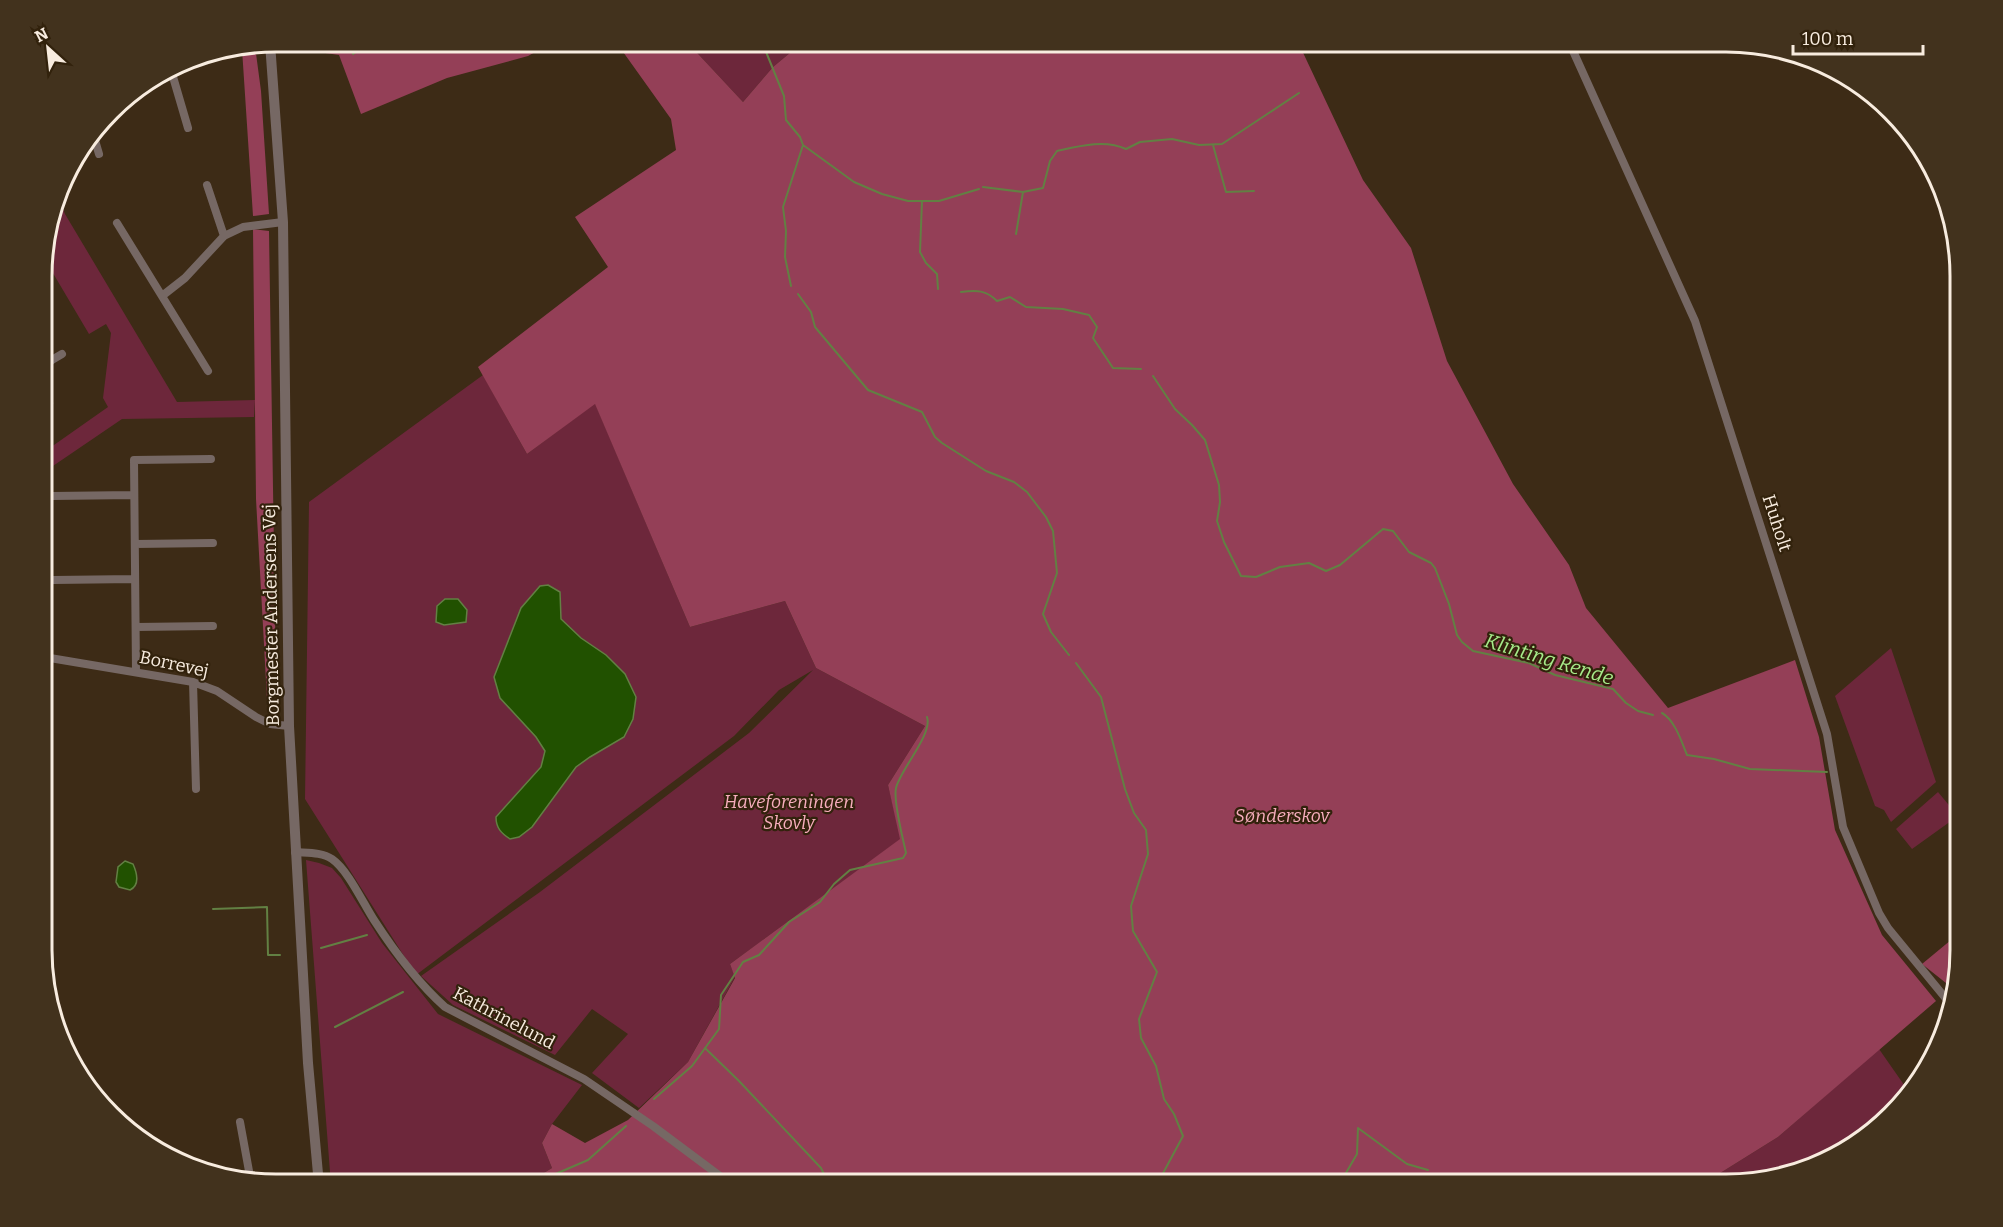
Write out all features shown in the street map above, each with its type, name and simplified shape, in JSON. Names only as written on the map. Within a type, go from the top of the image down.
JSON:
[{"type":"street","name":"Borgmester Andersens Vej","points":[[271,52],[283,222],[289,726],[308,1063],[318,1174]]},
{"type":"street","name":"Huholt","points":[[1574,52],[1695,321],[1827,734],[1843,827],[1879,913],[1888,928],[1945,998]]},
{"type":"street","points":[[174,78],[189,128]]},
{"type":"street","points":[[96,144],[99,154]]},
{"type":"street","points":[[207,184],[224,236]]},
{"type":"street","points":[[162,296],[185,278],[224,236],[243,227],[283,222]]},
{"type":"street","points":[[117,223],[208,371]]},
{"type":"street","points":[[52,360],[62,354]]},
{"type":"street","points":[[136,672],[134,460],[211,459]]},
{"type":"street","points":[[52,496],[134,495]]},
{"type":"street","points":[[135,544],[213,543]]},
{"type":"street","points":[[53,580],[135,579]]},
{"type":"street","points":[[136,627],[213,626]]},
{"type":"street","name":"Borrevej","points":[[52,658],[193,682],[217,691],[270,724],[289,726]]},
{"type":"street","points":[[193,682],[196,789]]},
{"type":"street","name":"Kathrinelund","points":[[296,852],[320,854],[332,859],[343,870],[375,922],[399,955],[428,992],[444,1007],[584,1079],[717,1174]]},
{"type":"street","points":[[240,1122],[249,1173]]},
{"type":"green space","points":[[318,52],[535,52],[528,56],[447,78],[361,114],[339,55]]},
{"type":"green space","name":"Sønderskov","points":[[623,52],[696,52],[743,102],[773,67],[791,52],[1303,52],[1363,180],[1411,248],[1447,361],[1513,484],[1569,565],[1586,608],[1668,708],[1795,660],[1819,737],[1835,830],[1882,935],[1936,1001],[1778,1137],[1719,1174],[542,1174],[552,1168],[542,1143],[552,1124],[585,1143],[628,1120],[688,1062],[735,978],[730,964],[900,839],[888,785],[925,726],[816,668],[785,601],[690,627],[595,404],[527,454],[478,367],[608,267],[575,217],[676,150],[671,119]]},
{"type":"green space","points":[[696,52],[791,52],[773,67],[743,102]]},
{"type":"green space","points":[[256,53],[261,91],[269,214],[253,216],[242,55]]},
{"type":"green space","points":[[63,209],[177,402],[255,400],[254,417],[122,419],[52,467],[52,446],[108,407],[103,398],[111,333],[106,324],[89,334],[52,272],[54,248]]},
{"type":"green space","points":[[253,229],[269,231],[276,680],[267,699],[256,499]]},
{"type":"green space","name":"Haveforeningen Skovly","points":[[483,375],[527,454],[595,403],[690,627],[785,601],[816,668],[925,726],[888,785],[901,839],[730,964],[735,977],[688,1062],[639,1108],[592,1073],[628,1034],[592,1009],[555,1055],[453,1005],[421,976],[540,892],[749,733],[813,670],[779,690],[734,736],[416,975],[305,799],[309,502]]},
{"type":"green space","points":[[1891,648],[1936,782],[1891,822],[1884,810],[1875,806],[1835,696]]},
{"type":"green space","points":[[1938,792],[1950,806],[1950,822],[1912,849],[1896,829]]},
{"type":"green space","points":[[306,860],[332,868],[341,878],[382,943],[438,1014],[582,1085],[552,1124],[542,1143],[552,1168],[542,1174],[330,1174]]},
{"type":"green space","points":[[1950,941],[1948,985],[1922,964]]},
{"type":"green space","points":[[1879,1049],[1905,1086],[1885,1109],[1863,1128],[1825,1151],[1784,1167],[1755,1173],[1719,1174],[1778,1137]]},
{"type":"shaded area","points":[[548,585],[560,592],[561,619],[581,638],[606,655],[625,674],[636,697],[633,719],[624,737],[576,767],[532,827],[519,837],[510,839],[500,830],[496,817],[541,767],[545,751],[536,737],[500,698],[494,677],[521,608],[540,586]]},
{"type":"shaded area","points":[[445,599],[458,599],[467,610],[466,622],[444,625],[436,622],[437,606]]},
{"type":"shaded area","points":[[125,861],[133,864],[136,875],[135,885],[130,890],[119,887],[116,882],[118,867]]},
{"type":"waterway","points":[[766,52],[784,96],[786,120],[800,137],[803,145],[783,207],[786,231],[785,257],[791,286]]},
{"type":"waterway","points":[[983,187],[1023,192],[1043,188],[1050,161],[1057,151],[1083,146],[1109,144],[1126,149],[1140,142],[1172,139],[1199,145],[1222,144],[1299,93]]},
{"type":"waterway","points":[[803,145],[854,182],[882,194],[908,201],[939,201],[979,189]]},
{"type":"waterway","points":[[1213,145],[1226,192],[1254,191]]},
{"type":"waterway","points":[[1016,234],[1023,192]]},
{"type":"waterway","name":"Klinting Rende","points":[[922,201],[920,252],[926,263],[937,274],[938,289]]},
{"type":"waterway","name":"Klinting Rende","points":[[961,292],[981,292],[997,301],[1010,297],[1026,307],[1063,309],[1089,315],[1097,327],[1093,338],[1113,368],[1141,369]]},
{"type":"waterway","points":[[798,294],[811,312],[815,327],[868,390],[922,412],[935,437],[942,443],[986,471],[1014,482],[1027,492],[1046,517],[1053,531],[1057,573],[1043,614],[1051,632],[1069,655]]},
{"type":"waterway","name":"Klinting Rende","points":[[1153,376],[1175,409],[1205,440],[1219,485],[1220,502],[1217,521],[1224,542],[1241,576],[1256,577],[1280,567],[1309,563],[1326,571],[1340,565],[1383,529],[1393,531],[1409,552],[1431,563],[1435,568],[1449,604],[1457,635],[1473,651],[1529,663],[1555,675],[1613,689],[1626,703],[1638,711],[1653,715]]},
{"type":"waterway","points":[[1076,663],[1101,697],[1125,789],[1134,813],[1146,830],[1148,854],[1131,906],[1133,931],[1157,972],[1139,1019],[1141,1038],[1156,1066],[1164,1099],[1174,1114],[1183,1136],[1163,1174]]},
{"type":"waterway","name":"Klinting Rende","points":[[1662,713],[1674,726],[1687,755],[1714,759],[1750,769],[1827,772]]},
{"type":"waterway","points":[[654,1099],[692,1066],[719,1029],[721,995],[743,962],[759,955],[789,922],[820,902],[834,884],[850,870],[903,858],[906,853],[897,811],[896,788],[925,733],[928,724],[927,717]]},
{"type":"waterway","points":[[213,909],[267,907],[268,955],[280,955]]},
{"type":"waterway","points":[[321,948],[367,935]]},
{"type":"waterway","points":[[335,1027],[403,992]]},
{"type":"waterway","points":[[705,1048],[739,1081],[821,1168],[824,1174]]},
{"type":"waterway","points":[[556,1174],[588,1160],[626,1126]]},
{"type":"waterway","points":[[1345,1174],[1357,1154],[1358,1128],[1407,1164],[1428,1170]]}]
